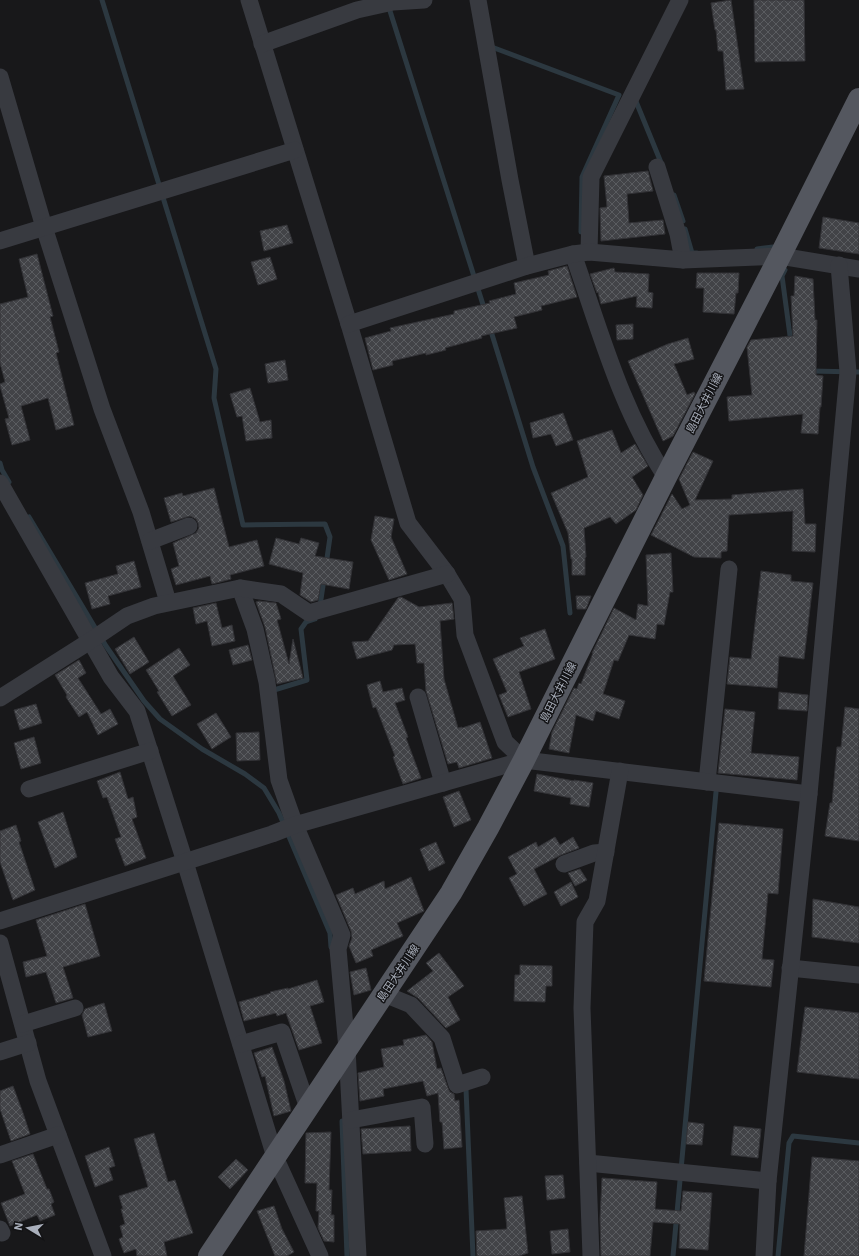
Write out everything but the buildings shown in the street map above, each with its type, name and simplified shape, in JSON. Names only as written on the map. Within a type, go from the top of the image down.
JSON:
[{"type":"main road","name":"島田大井川線","points":[[209,1256],[451,893],[488,828],[524,760],[666,477],[859,99]]},
{"type":"street","points":[[249,0],[349,324],[408,523],[447,574],[462,599],[465,635],[505,742],[524,760]]},
{"type":"street","points":[[262,44],[357,10],[371,3],[424,0]]},
{"type":"street","points":[[472,0],[478,0],[510,180],[528,266]]},
{"type":"street","points":[[666,477],[652,456],[620,389],[581,253],[591,177],[680,0]]},
{"type":"street","points":[[0,77],[44,227],[102,409],[141,512],[168,602]]},
{"type":"street","points":[[0,241],[295,150]]},
{"type":"street","points":[[657,167],[678,234],[684,260]]},
{"type":"street","points":[[349,324],[528,266],[581,253],[684,260],[780,256],[859,269]]},
{"type":"street","points":[[764,1256],[768,1181],[809,794],[848,372],[839,265]]},
{"type":"street","points":[[0,483],[111,677],[137,711],[185,862],[275,1157],[320,1256]]},
{"type":"street","points":[[150,541],[189,526]]},
{"type":"street","points":[[707,782],[729,569]]},
{"type":"street","points":[[0,698],[127,616],[168,602],[240,588],[281,594],[309,613],[447,574]]},
{"type":"street","points":[[240,588],[255,629],[267,682],[278,780],[295,825],[342,934],[338,949],[347,1050],[358,1256]]},
{"type":"street","points":[[418,697],[443,783]]},
{"type":"street","points":[[30,789],[150,751]]},
{"type":"street","points":[[0,921],[272,834],[295,825],[524,760],[809,794]]},
{"type":"street","points":[[590,1256],[582,1008],[585,922],[598,901],[620,771]]},
{"type":"street","points":[[564,864],[594,853],[606,852]]},
{"type":"street","points":[[0,943],[38,1081],[103,1256]]},
{"type":"street","points":[[790,968],[859,975]]},
{"type":"street","points":[[384,994],[411,1005],[442,1038],[457,1085],[482,1077]]},
{"type":"street","points":[[23,1024],[75,1008]]},
{"type":"street","points":[[241,1044],[282,1032],[308,1108]]},
{"type":"street","points":[[0,1052],[28,1043]]},
{"type":"street","points":[[351,1120],[422,1107],[425,1144]]},
{"type":"street","points":[[0,1155],[58,1135]]},
{"type":"street","points":[[588,1163],[768,1181]]},
{"type":"waterway","points":[[102,0],[216,369],[214,398],[243,525],[325,524],[330,537],[326,565]]},
{"type":"waterway","points":[[390,11],[485,311]]},
{"type":"waterway","points":[[489,46],[619,95],[582,177],[581,232]]},
{"type":"waterway","points":[[635,99],[662,165]]},
{"type":"waterway","points":[[674,195],[683,221]]},
{"type":"waterway","points":[[685,229],[692,253],[697,253]]},
{"type":"waterway","points":[[757,249],[773,247]]},
{"type":"waterway","points":[[785,270],[782,276],[791,343]]},
{"type":"waterway","points":[[490,328],[533,467],[563,546],[570,613]]},
{"type":"waterway","points":[[810,371],[859,372]]},
{"type":"waterway","points":[[0,463],[9,482]]},
{"type":"waterway","points":[[29,517],[106,646],[144,701],[160,719],[202,749],[245,774],[264,788],[279,813],[330,933],[331,947]]},
{"type":"waterway","points":[[320,606],[324,579]]},
{"type":"waterway","points":[[274,690],[307,680],[301,629],[306,622],[315,619]]},
{"type":"waterway","points":[[673,1256],[716,792]]},
{"type":"waterway","points":[[466,1089],[473,1256]]},
{"type":"waterway","points":[[342,1121],[347,1256]]},
{"type":"waterway","points":[[778,1256],[789,1143],[793,1136],[859,1143]]}]
